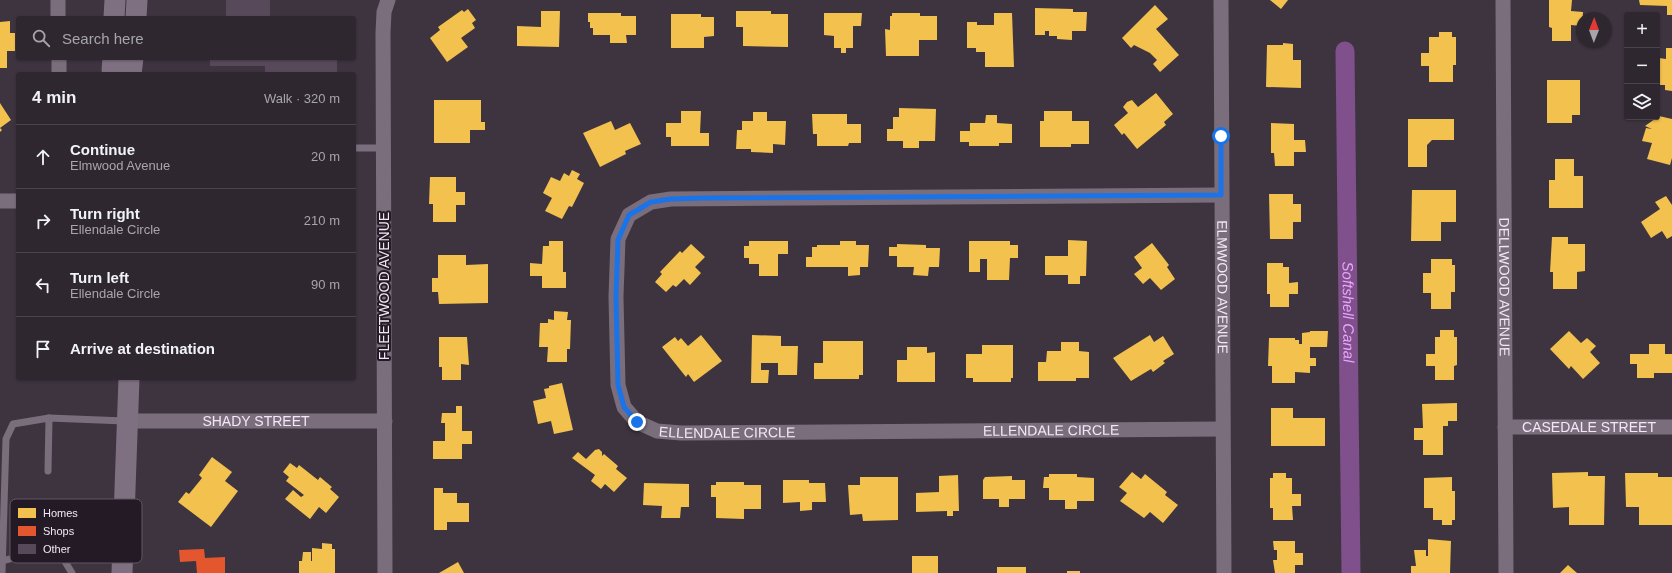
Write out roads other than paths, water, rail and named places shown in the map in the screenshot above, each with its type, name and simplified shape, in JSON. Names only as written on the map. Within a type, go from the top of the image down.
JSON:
[{"type":"main road","points":[[136,16],[137,0]]},
{"type":"main road","points":[[113,60],[112,70],[114,72]]},
{"type":"main road","points":[[131,72],[133,60]]},
{"type":"main road","points":[[124,499],[129,380]]},
{"type":"main road","points":[[122,563],[122,573]]},
{"type":"street","points":[[58,0],[58,16]]},
{"type":"street","name":"FLEETWOOD AVENUE","points":[[385,573],[383,33],[384,12],[388,0]]},
{"type":"street","name":"ELMWOOD AVENUE","points":[[1221,0],[1222,429],[1224,573]]},
{"type":"street","name":"DELLWOOD AVENUE","points":[[1503,0],[1506,573]]},
{"type":"street","points":[[59,60],[59,72]]},
{"type":"street","name":"ELLENDALE CIRCLE","points":[[1221,195],[671,199],[651,202],[629,215],[618,240],[616,297],[618,385],[624,407],[637,422],[657,431],[681,433],[1222,429]]},
{"type":"street","points":[[0,201],[16,201]]},
{"type":"street","name":"SHADY STREET","points":[[127,421],[385,421]]},
{"type":"street","name":"CASEDALE STREET","points":[[1505,428],[1672,427]]},
{"type":"lane","points":[[356,148],[384,148]]},
{"type":"lane","points":[[48,471],[49,418]]},
{"type":"lane","points":[[2,573],[6,440],[13,424],[49,418],[127,421]]},
{"type":"lane","points":[[2,561],[10,559]]},
{"type":"lane","points":[[66,563],[72,573]]},
{"type":"waterway","name":"Softshell Canal","points":[[1345,51],[1351,573]]}]
